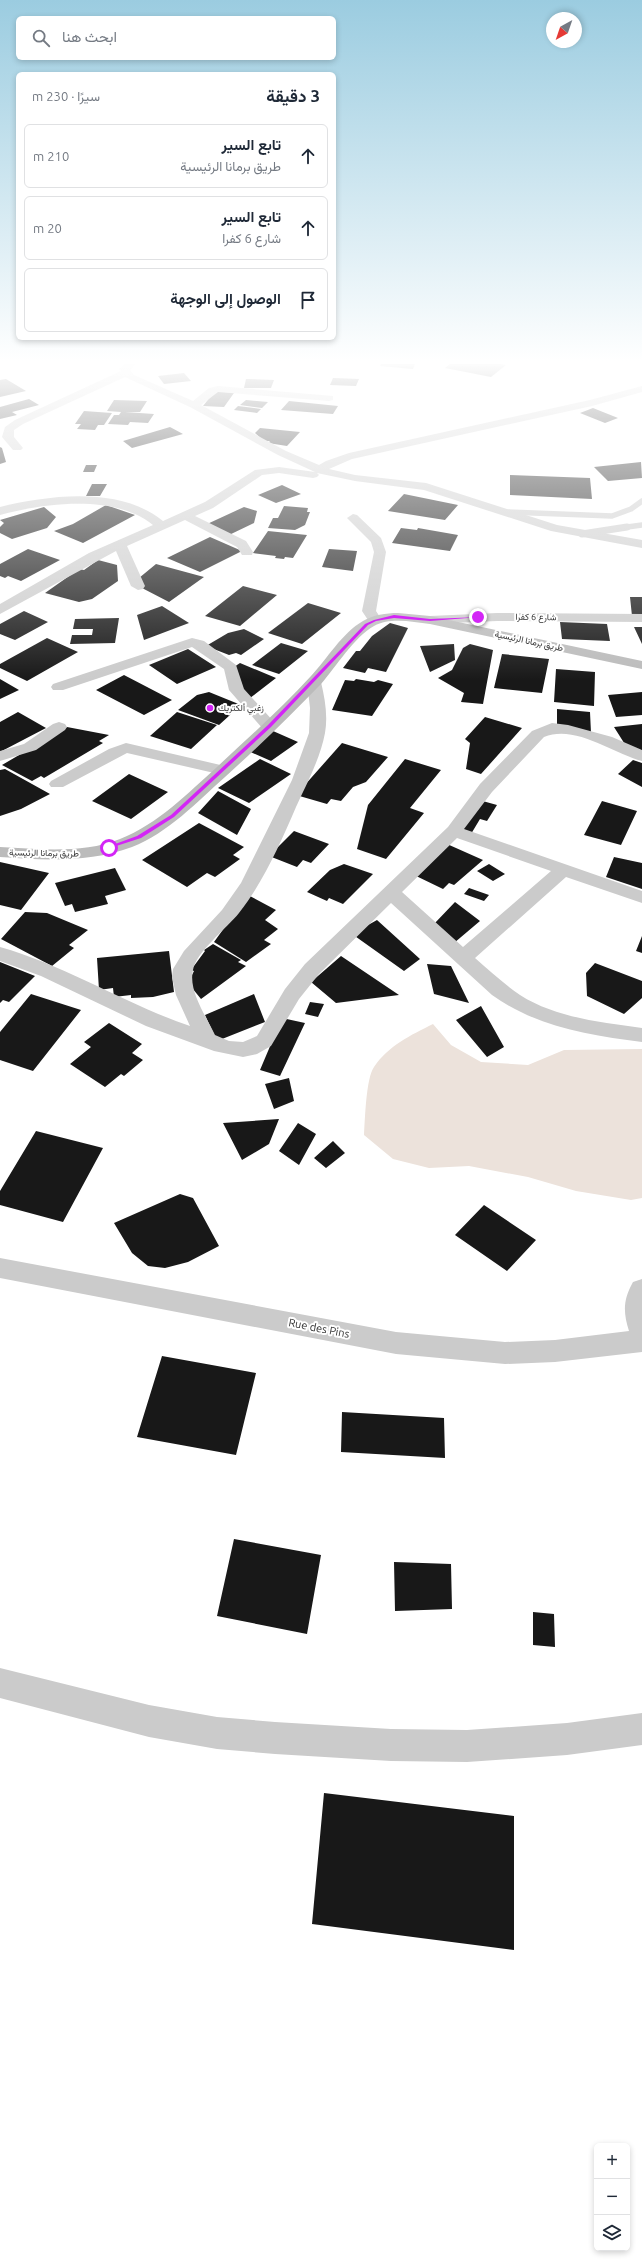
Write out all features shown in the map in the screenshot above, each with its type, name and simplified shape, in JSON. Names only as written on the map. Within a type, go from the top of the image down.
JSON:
[{"type":"main road","name":"طريق برمانا الرئيسية","points":[[0,852],[78,854],[94,852],[126,843],[161,824],[223,770],[314,682],[361,629],[375,620],[394,617],[430,620],[642,665]]},
{"type":"street","points":[[0,610],[94,556],[219,500],[253,475],[263,471],[279,470],[318,476],[355,478],[426,487],[582,534],[642,544]]},
{"type":"street","points":[[320,470],[355,478]]},
{"type":"street","points":[[0,511],[39,504],[108,504],[139,510],[161,526]]},
{"type":"street","points":[[184,516],[215,532],[235,540],[245,548],[247,552]]},
{"type":"street","points":[[354,518],[377,541],[380,552],[372,591],[370,611],[375,620]]},
{"type":"street","points":[[120,544],[138,586]]},
{"type":"street","name":"شارع 6 كفرا","points":[[430,620],[484,617],[642,618]]},
{"type":"street","points":[[58,687],[192,642],[199,644],[226,663],[230,668],[237,690],[269,726]]},
{"type":"street","points":[[207,1040],[183,987],[183,969],[207,938],[233,909],[251,883],[291,801],[311,755],[317,733],[318,701],[314,682]]},
{"type":"street","points":[[0,756],[30,747],[59,727]]},
{"type":"street","points":[[0,954],[48,971],[153,1021],[207,1040],[230,1050],[250,1049],[258,1046],[269,1034],[300,982],[454,830],[486,788],[512,759],[538,734],[548,729],[563,729],[598,738],[642,756]]},
{"type":"street","points":[[57,784],[115,752],[126,748],[223,770]]},
{"type":"street","points":[[454,830],[642,897]]},
{"type":"street","points":[[463,958],[564,869]]},
{"type":"street","points":[[390,892],[509,999],[540,1014],[569,1024],[642,1035]]},
{"type":"street","name":"Rue des Pins","points":[[0,1268],[404,1344],[505,1353],[555,1350],[642,1341]]},
{"type":"street","points":[[642,1290],[635,1303],[635,1311],[642,1334]]},
{"type":"street","points":[[0,1683],[149,1721],[217,1733],[275,1738],[391,1745],[468,1746],[567,1739],[642,1729]]},
{"type":"lane","points":[[505,512],[612,516],[631,509],[642,500]]},
{"type":"lane","points":[[582,534],[642,525]]},
{"type":"shaded area","points":[[433,1024],[451,1045],[481,1062],[528,1065],[564,1050],[642,1049],[642,1198],[631,1200],[576,1191],[528,1177],[469,1166],[429,1168],[393,1159],[364,1135],[365,1110],[369,1080],[374,1067],[393,1047]]},
{"type":"building","points":[[84,470],[95,470],[94,472],[83,472]]},
{"type":"building","points":[[597,470],[641,470],[642,478],[608,481]]},
{"type":"building","points":[[510,475],[590,478],[592,499],[510,495]]},
{"type":"building","points":[[92,484],[107,484],[100,496],[86,496]]},
{"type":"building","points":[[282,485],[301,494],[276,503],[258,495]]},
{"type":"building","points":[[404,494],[458,505],[445,520],[388,511]]},
{"type":"building","points":[[106,505],[135,515],[83,543],[54,531],[73,524]]},
{"type":"building","points":[[284,506],[308,508],[307,512],[310,512],[305,525],[295,530],[268,528],[273,518],[278,518]]},
{"type":"building","points":[[44,507],[56,517],[47,528],[12,539],[0,533],[0,527],[4,523],[0,520]]},
{"type":"building","points":[[244,507],[257,511],[254,523],[229,535],[205,525]]},
{"type":"building","points":[[401,528],[417,530],[418,528],[458,535],[450,551],[392,543]]},
{"type":"building","points":[[268,531],[307,535],[293,558],[275,558],[276,556],[253,553]]},
{"type":"building","points":[[210,537],[242,551],[200,572],[167,558]]},
{"type":"building","points":[[28,549],[60,560],[21,581],[8,576],[5,578],[0,576],[0,564]]},
{"type":"building","points":[[329,549],[357,551],[353,571],[322,567]]},
{"type":"building","points":[[98,560],[117,565],[118,581],[92,599],[79,602],[45,593],[79,569],[84,570]]},
{"type":"building","points":[[156,564],[204,577],[169,602],[142,588],[139,578]]},
{"type":"building","points":[[243,586],[277,595],[240,626],[205,616]]},
{"type":"building","points":[[630,597],[642,597],[642,616],[632,616]]},
{"type":"building","points":[[308,603],[341,613],[302,644],[268,633]]},
{"type":"building","points":[[162,606],[189,623],[144,640],[137,615]]},
{"type":"building","points":[[24,611],[48,622],[15,640],[0,634],[0,624]]},
{"type":"building","points":[[119,618],[115,643],[70,644],[72,635],[92,635],[93,629],[73,629],[75,619]]},
{"type":"building","points":[[560,622],[607,624],[610,641],[562,639]]},
{"type":"building","points":[[390,623],[408,628],[386,672],[368,668],[365,673],[343,668],[356,651],[360,651],[372,636]]},
{"type":"building","points":[[634,627],[642,627],[642,644]]},
{"type":"building","points":[[244,629],[264,639],[241,655],[236,653],[229,655],[206,646],[228,633]]},
{"type":"building","points":[[47,638],[78,652],[27,681],[0,668],[0,664]]},
{"type":"building","points":[[281,643],[308,651],[279,674],[252,665]]},
{"type":"building","points":[[454,644],[455,660],[430,672],[420,646]]},
{"type":"building","points":[[470,644],[493,650],[483,704],[461,702],[464,693],[438,678],[452,670],[463,648]]},
{"type":"building","points":[[188,649],[216,667],[177,684],[149,665]]},
{"type":"building","points":[[502,654],[549,659],[542,693],[494,688]]},
{"type":"building","points":[[240,663],[276,678],[250,698],[242,691],[234,667]]},
{"type":"building","points":[[556,669],[595,672],[594,706],[554,702]]},
{"type":"building","points":[[124,675],[172,700],[144,715],[96,690]]},
{"type":"building","points":[[0,679],[19,690],[0,699]]},
{"type":"building","points":[[356,679],[374,682],[378,680],[393,684],[372,716],[332,710],[345,680],[354,681]]},
{"type":"building","name":"زغبي ألكتريك","points":[[209,692],[241,705],[219,725],[178,710],[197,695]]},
{"type":"building","points":[[642,692],[642,715],[616,717],[608,695]]},
{"type":"building","points":[[557,709],[590,712],[591,733],[557,724]]},
{"type":"building","points":[[18,712],[46,728],[0,752],[0,722]]},
{"type":"building","points":[[177,712],[217,725],[191,749],[150,736]]},
{"type":"building","points":[[485,717],[522,728],[481,774],[466,769],[470,743],[465,739]]},
{"type":"building","points":[[642,724],[642,752],[626,746],[614,727]]},
{"type":"building","points":[[67,727],[109,735],[99,741],[103,743],[44,778],[41,776],[32,781],[2,765]]},
{"type":"building","points":[[273,731],[298,742],[271,761],[246,750]]},
{"type":"building","points":[[342,743],[388,757],[366,782],[353,787],[341,801],[331,799],[327,804],[296,795]]},
{"type":"building","points":[[260,759],[291,774],[249,803],[218,788]]},
{"type":"building","points":[[405,759],[441,770],[410,808],[424,813],[386,859],[357,849],[368,805]]},
{"type":"building","points":[[633,760],[642,763],[642,787],[618,774]]},
{"type":"building","points":[[5,769],[50,794],[21,809],[0,816],[0,770]]},
{"type":"building","points":[[129,774],[168,792],[131,819],[92,801]]},
{"type":"building","points":[[218,791],[251,809],[237,835],[198,813]]},
{"type":"building","points":[[479,800],[497,805],[487,821],[480,819],[471,834],[459,830]]},
{"type":"building","points":[[602,801],[637,811],[621,845],[584,835]]},
{"type":"building","points":[[199,823],[244,847],[233,855],[240,859],[215,877],[207,873],[187,887],[142,860]]},
{"type":"building","points":[[294,831],[329,844],[311,863],[303,860],[297,867],[269,856]]},
{"type":"building","points":[[447,844],[483,860],[454,885],[449,883],[443,889],[412,874]]},
{"type":"building","points":[[614,857],[642,863],[642,889],[606,877]]},
{"type":"building","points":[[0,862],[49,873],[21,910],[0,905]]},
{"type":"building","points":[[344,864],[373,874],[343,904],[329,898],[327,901],[307,892],[330,870]]},
{"type":"building","points":[[489,864],[505,874],[493,881],[477,871]]},
{"type":"building","points":[[115,868],[126,890],[105,896],[108,904],[75,912],[72,904],[65,906],[55,883]]},
{"type":"building","points":[[469,888],[489,895],[484,901],[464,894]]},
{"type":"building","points":[[248,895],[276,910],[265,920],[278,929],[264,940],[271,944],[246,962],[214,942]]},
{"type":"building","points":[[455,902],[480,921],[454,943],[434,924]]},
{"type":"building","points":[[25,912],[47,913],[88,930],[69,945],[74,948],[52,966],[1,939]]},
{"type":"building","points":[[377,920],[420,959],[404,971],[352,934]]},
{"type":"building","points":[[642,936],[642,953],[636,951]]},
{"type":"building","points":[[213,944],[241,960],[238,962],[246,966],[201,999],[188,983],[194,971],[191,970],[205,951],[204,950]]},
{"type":"building","points":[[169,951],[174,992],[153,997],[131,998],[131,995],[114,997],[113,988],[99,990],[97,958]]},
{"type":"building","points":[[341,956],[399,995],[336,1003],[311,982]]},
{"type":"building","points":[[0,962],[35,976],[9,1002],[3,1000],[0,1003]]},
{"type":"building","points":[[595,963],[642,981],[642,998],[624,1014],[587,996],[586,973]]},
{"type":"building","points":[[427,964],[451,966],[469,1003],[434,994]]},
{"type":"building","points":[[31,994],[81,1010],[33,1071],[0,1060],[0,1032]]},
{"type":"building","points":[[254,994],[265,1022],[217,1041],[205,1015]]},
{"type":"building","points":[[310,1002],[324,1004],[318,1017],[305,1014]]},
{"type":"building","points":[[481,1006],[504,1047],[487,1057],[456,1020]]},
{"type":"building","points":[[282,1018],[305,1023],[280,1076],[260,1070]]},
{"type":"building","points":[[109,1023],[142,1044],[132,1053],[143,1060],[124,1076],[121,1074],[105,1087],[70,1064],[91,1047],[84,1042]]},
{"type":"building","points":[[289,1078],[294,1101],[274,1109],[265,1084]]},
{"type":"building","points":[[279,1119],[269,1144],[242,1160],[223,1123]]},
{"type":"building","points":[[298,1123],[316,1134],[299,1165],[279,1151]]},
{"type":"building","points":[[36,1131],[103,1148],[63,1222],[0,1205],[0,1191]]},
{"type":"building","points":[[333,1141],[345,1153],[326,1168],[314,1158]]},
{"type":"building","points":[[180,1194],[193,1198],[219,1246],[188,1262],[165,1268],[148,1266],[132,1253],[114,1223]]},
{"type":"building","points":[[484,1205],[536,1240],[507,1271],[455,1235]]},
{"type":"building","points":[[162,1356],[256,1373],[236,1455],[137,1437]]},
{"type":"building","points":[[342,1412],[444,1418],[445,1458],[341,1452]]},
{"type":"building","points":[[234,1539],[321,1555],[307,1634],[217,1616]]},
{"type":"building","points":[[394,1562],[451,1564],[452,1609],[395,1611]]},
{"type":"building","points":[[533,1612],[554,1614],[555,1647],[533,1645]]},
{"type":"building","points":[[324,1793],[514,1816],[514,1950],[312,1924]]},
{"type":"place","name":"زغبي ألكتريك","points":[[210,708]]},
{"type":"route","points":[[109,848],[139,837],[172,816],[314,682],[361,629],[367,625],[375,620],[394,617],[430,620],[478,617]]}]
